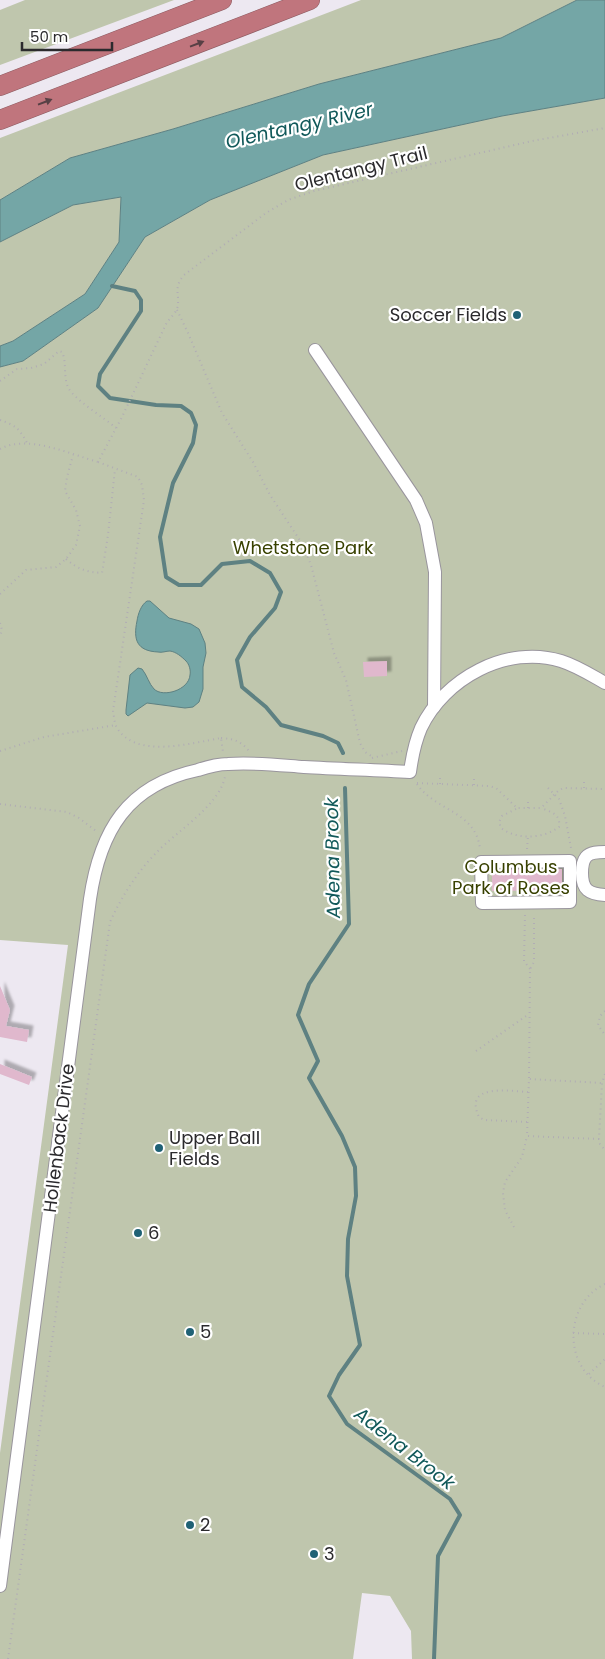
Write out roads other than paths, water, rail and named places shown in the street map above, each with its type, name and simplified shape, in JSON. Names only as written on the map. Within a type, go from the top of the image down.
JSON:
[{"type":"highway","points":[[0,86],[222,0]]},
{"type":"highway","points":[[0,120],[310,0]]},
{"type":"street","points":[[315,350],[416,500],[426,523],[435,572],[434,707]]},
{"type":"street","points":[[434,707],[447,692],[463,679],[493,664],[520,658],[560,661],[580,669],[605,683]]},
{"type":"street","name":"Hollenback Drive","points":[[0,1586],[93,875],[107,838],[126,809],[140,795],[157,783],[186,772],[225,764],[357,769],[413,778],[416,742],[422,727],[434,707]]},
{"type":"street","points":[[605,852],[595,852],[588,856],[582,864],[582,870],[583,885],[587,890],[592,893],[605,894]]},
{"type":"street","points":[[570,860],[570,902],[529,902],[482,903],[481,862],[570,860]]},
{"type":"water","name":"Olentangy River","points":[[577,0],[605,0],[605,98],[502,116],[323,155],[210,200],[145,237],[98,308],[23,361],[0,367],[0,346],[13,341],[85,294],[119,242],[121,197],[73,205],[0,242],[0,200],[70,158],[173,129],[319,84],[501,38]]},
{"type":"water","points":[[147,601],[150,601],[169,618],[191,624],[199,629],[205,643],[206,653],[203,667],[203,689],[199,702],[193,707],[185,708],[147,703],[128,716],[126,710],[130,675],[138,668],[142,669],[154,689],[163,693],[181,688],[189,680],[190,675],[188,664],[178,654],[170,651],[151,651],[141,647],[138,643],[136,639],[137,618],[141,607]]},
{"type":"waterway","name":"Adena Brook","points":[[112,286],[135,291],[141,300],[141,311],[100,374],[98,386],[110,398],[156,405],[181,406],[191,413],[196,425],[193,443],[173,483],[160,537],[166,577],[179,585],[201,585],[222,564],[250,561],[270,573],[281,592],[275,608],[250,637],[237,660],[242,687],[266,707],[281,725],[323,736],[338,743],[343,753]]},
{"type":"waterway","name":"Adena Brook","points":[[345,788],[349,924],[309,984],[298,1015],[318,1061],[309,1078],[342,1136],[355,1167],[356,1196],[348,1239],[347,1276],[360,1345],[339,1375],[329,1396],[347,1424],[450,1499],[460,1515],[438,1556],[434,1659]]},
{"type":"place","name":"Soccer Fields","points":[[517,315]]},
{"type":"place","name":"Upper Ball Fields","points":[[159,1148]]},
{"type":"place","name":"6","points":[[138,1233]]},
{"type":"place","name":"5","points":[[190,1332]]},
{"type":"place","name":"2","points":[[190,1525]]},
{"type":"place","name":"3","points":[[314,1554]]},
{"type":"park label","name":"Whetstone Park","points":[[303,548]]},
{"type":"park label","name":"Columbus Park of Roses","points":[[511,878]]}]
